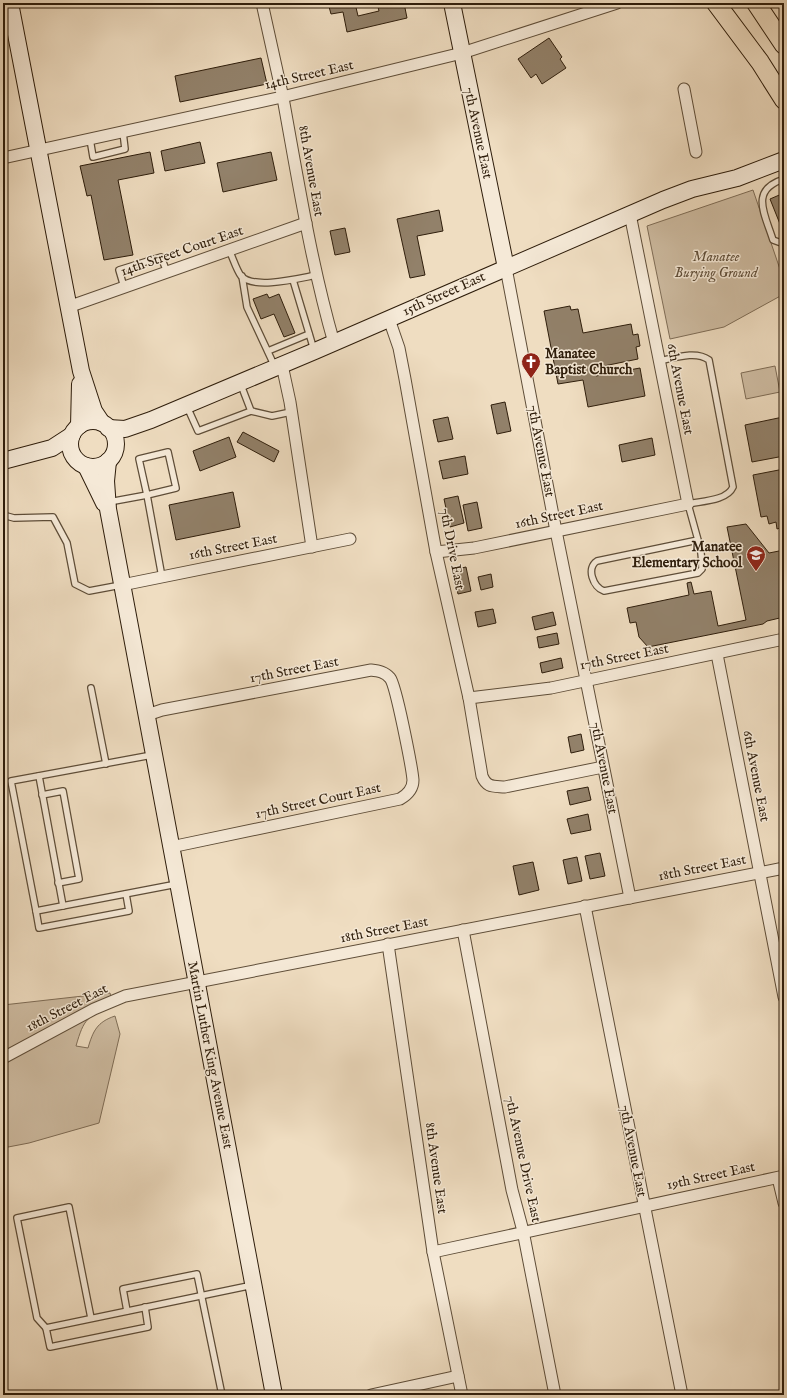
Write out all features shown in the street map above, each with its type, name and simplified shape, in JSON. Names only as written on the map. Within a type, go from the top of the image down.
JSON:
[{"type":"main road","points":[[716,3],[760,62],[784,100]]},
{"type":"main road","points":[[756,3],[784,45]]},
{"type":"street","name":"8th Avenue East","points":[[262,3],[317,275],[334,343]]},
{"type":"street","name":"7th Avenue East","points":[[452,3],[506,268],[556,530],[630,898]]},
{"type":"street","name":"14th Street East","points":[[3,158],[282,97],[462,53],[617,3]]},
{"type":"street","points":[[8,5],[39,151],[80,371],[94,411],[114,437],[112,454],[106,473],[107,506]]},
{"type":"street","points":[[684,89],[696,152]]},
{"type":"street","name":"15th Street East","points":[[112,454],[144,432],[197,408],[200,399],[279,367],[681,193],[737,178],[784,160]]},
{"type":"street","name":"6th Avenue East","points":[[630,214],[688,504]]},
{"type":"street","name":"14th Street Court East","points":[[68,307],[306,223]]},
{"type":"street","name":"7th Drive East","points":[[389,319],[399,348],[436,552],[469,698],[482,776],[487,785],[505,787],[603,767]]},
{"type":"street","points":[[279,367],[291,412],[312,547]]},
{"type":"street","points":[[80,371],[75,430],[70,447],[107,506]]},
{"type":"street","points":[[3,461],[28,456],[52,448],[75,430],[90,421],[105,426],[125,429],[200,399]]},
{"type":"street","points":[[28,456],[60,456],[81,463],[99,466],[112,454]]},
{"type":"street","name":"16th Street East","points":[[436,552],[474,548],[688,504]]},
{"type":"street","name":"Martin Luther King Avenue East","points":[[107,506],[274,1395]]},
{"type":"street","name":"16th Street East","points":[[122,585],[350,539]]},
{"type":"street","name":"17th Street East","points":[[469,698],[551,688],[784,639]]},
{"type":"street","name":"6th Avenue East","points":[[717,654],[784,997]]},
{"type":"street","name":"17th Street East","points":[[146,715],[162,710],[371,670],[383,672],[392,682],[404,733]]},
{"type":"street","name":"17th Street Court East","points":[[171,847],[400,799],[410,790],[413,780],[404,733]]},
{"type":"street","name":"18th Street East","points":[[3,1058],[94,1009],[125,996],[784,868]]},
{"type":"street","name":"7th Avenue East","points":[[585,906],[682,1395]]},
{"type":"street","name":"7th Avenue Drive East","points":[[463,930],[512,1190],[523,1231],[554,1395]]},
{"type":"street","name":"8th Avenue East","points":[[388,944],[433,1252],[462,1395]]},
{"type":"street","points":[[781,1177],[784,1203]]},
{"type":"street","name":"19th Street East","points":[[433,1252],[523,1231],[781,1177]]},
{"type":"street","points":[[371,1395],[458,1376]]},
{"type":"lane","points":[[90,139],[93,157],[125,149],[123,132]]},
{"type":"lane","points":[[784,179],[774,182],[768,187],[763,193],[762,205],[773,240],[784,244]]},
{"type":"lane","points":[[229,250],[242,276],[247,307],[268,351],[279,367]]},
{"type":"lane","points":[[124,287],[119,270],[161,256],[167,272]]},
{"type":"lane","points":[[242,276],[250,280],[274,283],[317,275]]},
{"type":"lane","points":[[293,280],[315,351]]},
{"type":"lane","points":[[268,351],[309,334]]},
{"type":"lane","points":[[659,361],[696,354],[704,356],[709,360],[733,487],[730,493],[725,496],[688,504]]},
{"type":"lane","points":[[240,382],[251,412]]},
{"type":"lane","points":[[189,411],[198,430],[251,412],[272,416],[291,412]]},
{"type":"lane","points":[[107,506],[147,495],[176,488],[168,452],[139,459],[147,495],[162,577]]},
{"type":"lane","name":"6th Avenue East","points":[[688,504],[698,540],[702,569],[698,573],[604,591],[598,589],[594,583],[591,568],[593,563],[597,561],[698,540]]},
{"type":"lane","points":[[3,515],[14,518],[53,517],[67,543],[75,584],[90,591],[122,585]]},
{"type":"lane","points":[[91,688],[106,764]]},
{"type":"lane","points":[[126,894],[129,911],[39,928],[11,781],[154,755]]},
{"type":"lane","points":[[39,776],[63,906]]},
{"type":"lane","points":[[42,795],[63,791],[78,879],[58,883]]},
{"type":"lane","points":[[36,911],[178,884]]},
{"type":"lane","points":[[91,1318],[69,1207],[17,1218],[37,1318],[46,1328],[50,1347],[148,1327],[145,1307]]},
{"type":"lane","points":[[127,1311],[123,1289],[197,1274],[222,1395]]},
{"type":"lane","points":[[46,1328],[253,1285]]},
{"type":"green space","name":"Manatee Burying Ground","points":[[753,190],[784,281],[784,294],[724,327],[670,339],[647,226]]},
{"type":"green space","points":[[775,366],[780,392],[746,399],[741,373]]},
{"type":"green space","points":[[110,993],[113,1005],[92,1016],[84,1024],[76,1046],[88,1048],[94,1032],[100,1024],[115,1016],[120,1034],[99,1123],[29,1143],[3,1148],[3,1005]]},
{"type":"building","points":[[328,3],[355,3],[358,16],[379,11],[377,3],[404,3],[407,18],[347,32],[343,12],[331,14]]},
{"type":"building","points":[[549,38],[562,57],[560,59],[566,68],[542,84],[536,74],[531,78],[518,59]]},
{"type":"building","points":[[261,58],[267,84],[180,102],[175,76]]},
{"type":"building","points":[[200,142],[205,163],[165,171],[161,151]]},
{"type":"building","points":[[150,152],[154,173],[118,180],[133,255],[104,260],[91,195],[87,196],[80,166]]},
{"type":"building","points":[[271,152],[277,180],[223,192],[217,163]]},
{"type":"building","points":[[784,193],[784,234],[770,199]]},
{"type":"building","points":[[439,210],[443,231],[417,236],[425,275],[410,278],[397,219]]},
{"type":"building","points":[[345,228],[350,252],[335,255],[330,231]]},
{"type":"building","points":[[267,294],[269,298],[279,294],[295,333],[284,337],[274,314],[261,319],[253,299]]},
{"type":"building","points":[[570,306],[571,310],[578,309],[583,333],[631,324],[633,335],[638,334],[640,346],[636,347],[638,359],[594,368],[596,376],[640,368],[645,396],[588,407],[583,380],[558,384],[544,311]]},
{"type":"building","points":[[505,402],[511,431],[497,434],[491,405]]},
{"type":"building","points":[[448,417],[453,439],[438,442],[433,420]]},
{"type":"building","points":[[783,417],[784,456],[752,462],[745,425]]},
{"type":"building","points":[[243,432],[279,451],[274,462],[237,442]]},
{"type":"building","points":[[229,437],[236,457],[200,471],[193,451]]},
{"type":"building","points":[[652,438],[655,455],[622,462],[619,445]]},
{"type":"building","points":[[465,456],[468,474],[443,479],[439,461]]},
{"type":"building","points":[[784,469],[784,532],[783,527],[777,529],[776,522],[769,524],[767,516],[761,517],[753,475]]},
{"type":"building","points":[[233,492],[240,527],[176,540],[169,505]]},
{"type":"building","points":[[458,496],[464,523],[450,527],[444,499]]},
{"type":"building","points":[[477,502],[482,528],[468,531],[463,505]]},
{"type":"building","points":[[746,524],[769,553],[784,550],[784,617],[767,621],[763,624],[648,647],[639,637],[636,622],[630,623],[627,608],[689,595],[687,583],[691,582],[694,594],[711,591],[718,626],[746,620],[727,527]]},
{"type":"building","points":[[466,567],[471,591],[458,594],[453,570]]},
{"type":"building","points":[[491,574],[493,587],[481,590],[478,577]]},
{"type":"building","points":[[493,609],[496,623],[478,627],[475,612]]},
{"type":"building","points":[[553,612],[556,625],[535,630],[532,617]]},
{"type":"building","points":[[557,633],[559,644],[539,648],[537,637]]},
{"type":"building","points":[[561,658],[563,668],[542,673],[540,663]]},
{"type":"building","points":[[581,734],[584,750],[571,753],[568,737]]},
{"type":"building","points":[[588,787],[591,800],[570,805],[567,791]]},
{"type":"building","points":[[588,814],[591,830],[571,834],[567,819]]},
{"type":"building","points":[[600,853],[605,876],[590,879],[585,856]]},
{"type":"building","points":[[577,857],[582,881],[568,884],[563,860]]},
{"type":"building","points":[[533,862],[539,890],[519,895],[513,866]]},
{"type":"place","name":"Manatee Baptist Church","points":[[531,379]]},
{"type":"place","name":"Manatee Elementary School","points":[[756,572]]}]
